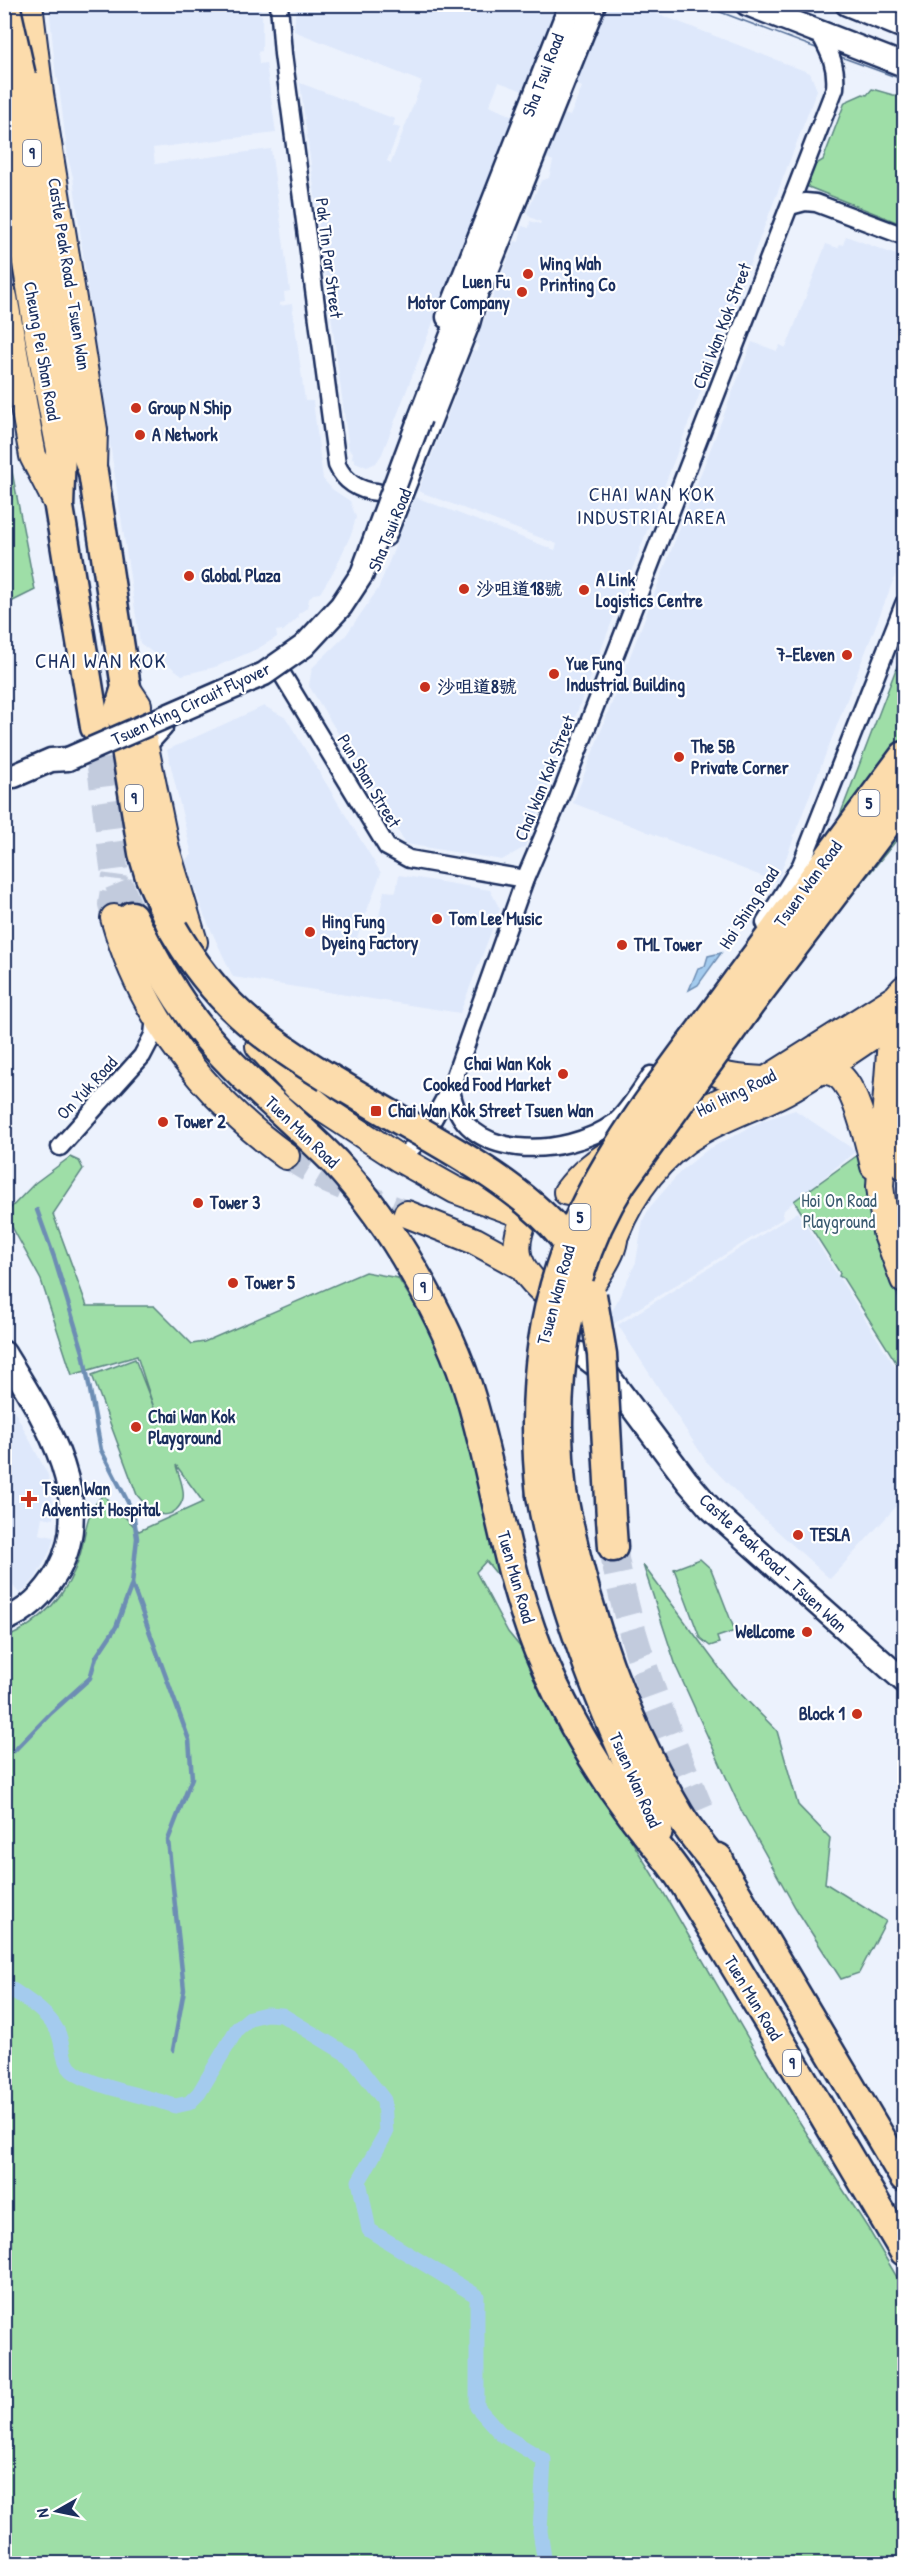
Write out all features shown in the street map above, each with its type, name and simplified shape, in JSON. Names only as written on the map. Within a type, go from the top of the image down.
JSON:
[{"type":"highway","name":"Cheung Pei Shan Road","points":[[5,4],[21,76],[33,233],[60,450],[59,507]]},
{"type":"highway","name":"Cheung Pei Shan Road","points":[[4,125],[71,384]]},
{"type":"highway","name":"Castle Peak Road – Tsuen Wan","points":[[71,384],[79,434],[93,472],[132,724]]},
{"type":"highway","name":"Castle Peak Road – Tsuen Wan","points":[[59,507],[132,724]]},
{"type":"highway","name":"9","points":[[132,724],[143,853],[150,877],[181,942],[224,1000],[248,1023],[296,1058],[497,1178],[544,1215],[562,1237]]},
{"type":"highway","name":"Tsuen Wan Road","points":[[726,1876],[680,1815],[654,1768],[613,1673],[586,1597],[552,1494],[537,1426],[541,1348],[558,1274],[586,1205],[608,1167],[662,1085],[903,757]]},
{"type":"highway","name":"Tsuen Wan Road","points":[[680,1876],[618,1740],[575,1631],[555,1561],[552,1494],[567,1326],[582,1270],[615,1193],[753,1000],[901,807]]},
{"type":"highway","name":"Tuen Mun Road","points":[[123,917],[172,993],[206,1036],[251,1083],[332,1159],[362,1192],[414,1271],[438,1314],[458,1358],[472,1398],[513,1578],[544,1665],[575,1726],[609,1782],[680,1876],[904,2250]]},
{"type":"highway","points":[[587,1287],[602,1354],[613,1547]]},
{"type":"highway","name":"9","points":[[700,1810],[726,1876],[904,2177]]},
{"type":"main road","name":"Castle Peak Road – Tsuen Wan","points":[[29,4],[32,61],[94,430],[93,472]]},
{"type":"main road","name":"Castle Peak Road – Tsuen Wan","points":[[4,297],[33,456],[59,507]]},
{"type":"main road","name":"Castle Peak Road – Tsuen Wan","points":[[132,724],[194,942]]},
{"type":"main road","points":[[123,917],[135,981],[176,1048],[198,1077],[230,1111],[286,1156]]},
{"type":"main road","points":[[880,1186],[902,995]]},
{"type":"main road","name":"Hoi Hing Road","points":[[567,1192],[576,1180],[611,1153],[766,1080],[902,995]]},
{"type":"main road","points":[[693,1022],[691,1042],[696,1055],[708,1069],[729,1078],[766,1080]]},
{"type":"main road","name":"Hoi Hing Road","points":[[616,1233],[629,1204],[662,1160],[680,1145],[700,1131],[780,1094],[897,1024]]},
{"type":"main road","points":[[259,1046],[297,1087],[325,1110],[400,1159],[455,1190],[529,1211]]},
{"type":"main road","points":[[820,1071],[832,1071],[844,1080],[866,1135],[880,1186],[886,1232],[904,1280]]},
{"type":"main road","points":[[904,1151],[904,1166]]},
{"type":"main road","points":[[407,1214],[475,1241],[521,1266],[543,1291],[562,1293],[587,1287],[608,1258],[616,1233],[614,1218],[606,1204],[597,1196],[585,1192],[567,1192],[529,1211],[517,1238],[521,1266]]},
{"type":"street","name":"Pak Tin Par Street","points":[[279,4],[280,33],[337,465],[345,478],[353,484],[377,492]]},
{"type":"street","name":"Sha Tsui Road","points":[[416,416],[571,4]]},
{"type":"street","name":"Sha Tsui Road","points":[[208,708],[266,685],[296,663],[354,606],[371,577],[403,488],[471,324],[482,282],[594,4]]},
{"type":"street","points":[[747,4],[904,65]]},
{"type":"street","points":[[847,4],[904,27]]},
{"type":"street","name":"Chai Wan Kok Street","points":[[400,1159],[424,1136],[451,1087],[525,879],[562,791],[835,88],[837,74],[834,61],[820,34]]},
{"type":"street","points":[[790,206],[805,202],[816,203],[904,236]]},
{"type":"street","name":"Sha Tsui Road","points":[[453,318],[482,282]]},
{"type":"street","name":"Tsuen King Circuit Flyover","points":[[14,776],[260,664],[298,638],[332,603],[354,569],[416,416]]},
{"type":"street","name":"Hoi Shing Road","points":[[451,1087],[455,1107],[461,1118],[471,1129],[500,1146],[521,1148],[568,1142],[599,1131],[615,1122],[693,1022],[763,926],[801,865],[904,604]]},
{"type":"street","name":"Pun Shan Street","points":[[282,674],[387,847],[409,859],[525,879]]},
{"type":"street","name":"On Yuk Road","points":[[60,1147],[142,1056],[153,1035],[155,1016]]},
{"type":"street","name":"On Yuk Road","points":[[142,1056],[176,1048]]},
{"type":"street","points":[[4,1353],[39,1413],[57,1450],[70,1486],[72,1507],[67,1549],[51,1583],[24,1610],[4,1620]]},
{"type":"street","name":"Castle Peak Road – Tsuen Wan","points":[[581,1354],[607,1374],[710,1508],[904,1681]]},
{"type":"shaded area","points":[[49,5],[262,5],[259,14],[262,15],[262,51],[258,52],[259,64],[266,63],[276,133],[153,148],[155,164],[271,149],[290,291],[284,292],[285,302],[279,303],[279,306],[292,304],[305,401],[313,401],[323,479],[332,489],[350,501],[356,517],[352,532],[335,569],[320,593],[313,594],[307,608],[298,614],[299,617],[282,632],[282,630],[276,631],[277,637],[257,649],[215,667],[182,675],[140,643],[93,331],[73,177],[68,158],[58,79],[56,78]]},
{"type":"shaded area","points":[[296,5],[557,5],[523,91],[499,82],[489,106],[513,116],[382,454],[376,463],[367,467],[355,462],[352,458],[353,452],[349,450],[300,83],[395,119],[393,126],[400,128],[387,161],[391,163],[422,82],[294,31]]},
{"type":"shaded area","points":[[635,5],[810,73],[817,90],[525,847],[502,860],[406,844],[309,686],[312,668],[346,635],[378,589],[415,497],[555,550],[557,544],[418,491],[473,350],[476,352],[478,348],[479,345],[475,343],[515,241],[519,242],[522,226],[529,228],[530,221],[540,224],[541,222],[530,217],[527,212],[541,181],[549,178],[553,161],[547,158],[564,114],[570,116],[582,87],[576,84],[606,7]]},
{"type":"shaded area","points":[[846,236],[904,258],[904,553],[792,836],[794,837],[777,882],[573,803],[752,342],[777,351],[780,345],[786,348],[826,244],[838,248],[840,244],[843,245]]},
{"type":"shaded area","points":[[264,706],[286,718],[381,873],[356,940],[374,943],[384,891],[396,892],[399,875],[490,890],[500,909],[460,1013],[233,977],[204,915],[185,860],[192,855],[167,750]]},
{"type":"shaded area","points":[[795,1110],[856,1151],[784,1210],[782,1219],[610,1326],[609,1318],[636,1262],[643,1220],[650,1207],[681,1171],[707,1150],[764,1120]]},
{"type":"shaded area","points":[[798,1212],[904,1381],[904,1498],[830,1579],[750,1506],[706,1461],[618,1325]]},
{"type":"shaded area","name":"Tsuen Wan Adventist Hospital","points":[[4,1391],[48,1475],[54,1508],[54,1519],[42,1517],[39,1534],[54,1537],[50,1551],[35,1579],[20,1594],[5,1577]]},
{"type":"green space","points":[[872,89],[904,98],[904,225],[806,186],[813,166],[823,160],[845,102],[863,94],[867,95]]},
{"type":"green space","points":[[5,441],[35,590],[5,605]]},
{"type":"green space","points":[[904,648],[904,831],[851,896],[824,877],[829,844]]},
{"type":"green space","name":"Hoi On Road Playground","points":[[862,1152],[875,1231],[904,1312],[904,1375],[843,1278],[839,1276],[840,1273],[794,1201]]},
{"type":"green space","points":[[70,1157],[79,1161],[83,1169],[53,1214],[87,1306],[154,1306],[192,1344],[204,1342],[365,1272],[398,1278],[426,1323],[456,1387],[504,1583],[486,1561],[476,1572],[508,1632],[526,1654],[565,1733],[665,1895],[770,2076],[904,2289],[904,2563],[5,2563],[4,1639],[30,1625],[52,1606],[61,1594],[75,1569],[89,1516],[103,1495],[139,1531],[203,1502],[176,1465],[183,1498],[176,1510],[170,1514],[159,1514],[149,1508],[137,1495],[92,1375],[135,1359],[154,1408],[137,1356],[72,1375],[41,1280],[5,1214],[35,1183]]},
{"type":"green space","points":[[700,1559],[711,1569],[735,1631],[717,1637],[719,1643],[710,1646],[700,1638],[674,1569]]},
{"type":"green space","points":[[643,1565],[732,1685],[777,1731],[798,1805],[830,1838],[825,1883],[886,1921],[859,1973],[841,1979],[795,1907],[742,1812],[677,1669]]},
{"type":"water","points":[[721,953],[698,985],[689,990],[698,968],[705,966],[708,956]]},
{"type":"pier","points":[[893,4],[904,9],[904,86],[681,5]]},
{"type":"waterway","points":[[14,1751],[90,1678],[96,1657],[116,1627],[132,1584],[137,1538],[133,1512],[101,1450],[83,1352],[37,1210]]},
{"type":"waterway","points":[[132,1584],[189,1740],[192,1778],[168,1840],[184,1990],[173,2050]]},
{"type":"waterway","points":[[4,1984],[47,2016],[57,2030],[67,2063],[74,2072],[107,2087],[175,2106],[189,2103],[199,2093],[237,2029],[250,2018],[266,2014],[282,2015],[350,2056],[384,2100],[386,2133],[359,2181],[369,2230],[477,2296],[477,2407],[501,2434],[544,2460],[540,2531],[545,2564]]},
{"type":"tunnel","points":[[100,759],[115,875],[132,916]]},
{"type":"tunnel","points":[[114,918],[111,904],[115,875]]},
{"type":"tunnel","points":[[286,1156],[328,1181],[407,1214]]},
{"type":"tunnel","points":[[613,1547],[638,1648],[661,1714],[700,1810]]},
{"type":"place","name":"Wing Wah Printing Co","points":[[528,274]]},
{"type":"place","name":"Luen Fu Motor Company","points":[[522,292]]},
{"type":"place","name":"Group N Ship","points":[[136,408]]},
{"type":"place","name":"A Network","points":[[140,435]]},
{"type":"place","name":"Global Plaza","points":[[189,576]]},
{"type":"place","name":"沙咀道18號","points":[[464,589]]},
{"type":"place","name":"A Link Logistics Centre","points":[[584,590]]},
{"type":"place","name":"7-Eleven","points":[[847,655]]},
{"type":"place","name":"Yue Fung Industrial Building","points":[[554,674]]},
{"type":"place","name":"沙咀道8號","points":[[425,687]]},
{"type":"place","name":"The 5B Private Corner","points":[[679,757]]},
{"type":"place","name":"Tom Lee Music","points":[[437,919]]},
{"type":"place","name":"Hing Fung Dyeing Factory","points":[[310,932]]},
{"type":"place","name":"TML Tower","points":[[622,945]]},
{"type":"place","name":"Chai Wan Kok Cooked Food Market","points":[[563,1074]]},
{"type":"place","name":"Chai Wan Kok Street Tsuen Wan","points":[[376,1111]]},
{"type":"place","name":"Tower 2","points":[[163,1122]]},
{"type":"place","name":"Tower 3","points":[[198,1203]]},
{"type":"place","name":"Tower 5","points":[[233,1283]]},
{"type":"place","name":"Chai Wan Kok Playground","points":[[136,1427]]},
{"type":"place","name":"Tsuen Wan Adventist Hospital","points":[[29,1499]]},
{"type":"place","name":"TESLA","points":[[798,1535]]},
{"type":"place","name":"Wellcome","points":[[807,1632]]},
{"type":"place","name":"Block 1","points":[[857,1714]]},
{"type":"district","name":"CHAI WAN KOK INDUSTRIAL AREA","points":[[652,506]]},
{"type":"district","name":"CHAI WAN KOK","points":[[101,661]]}]
